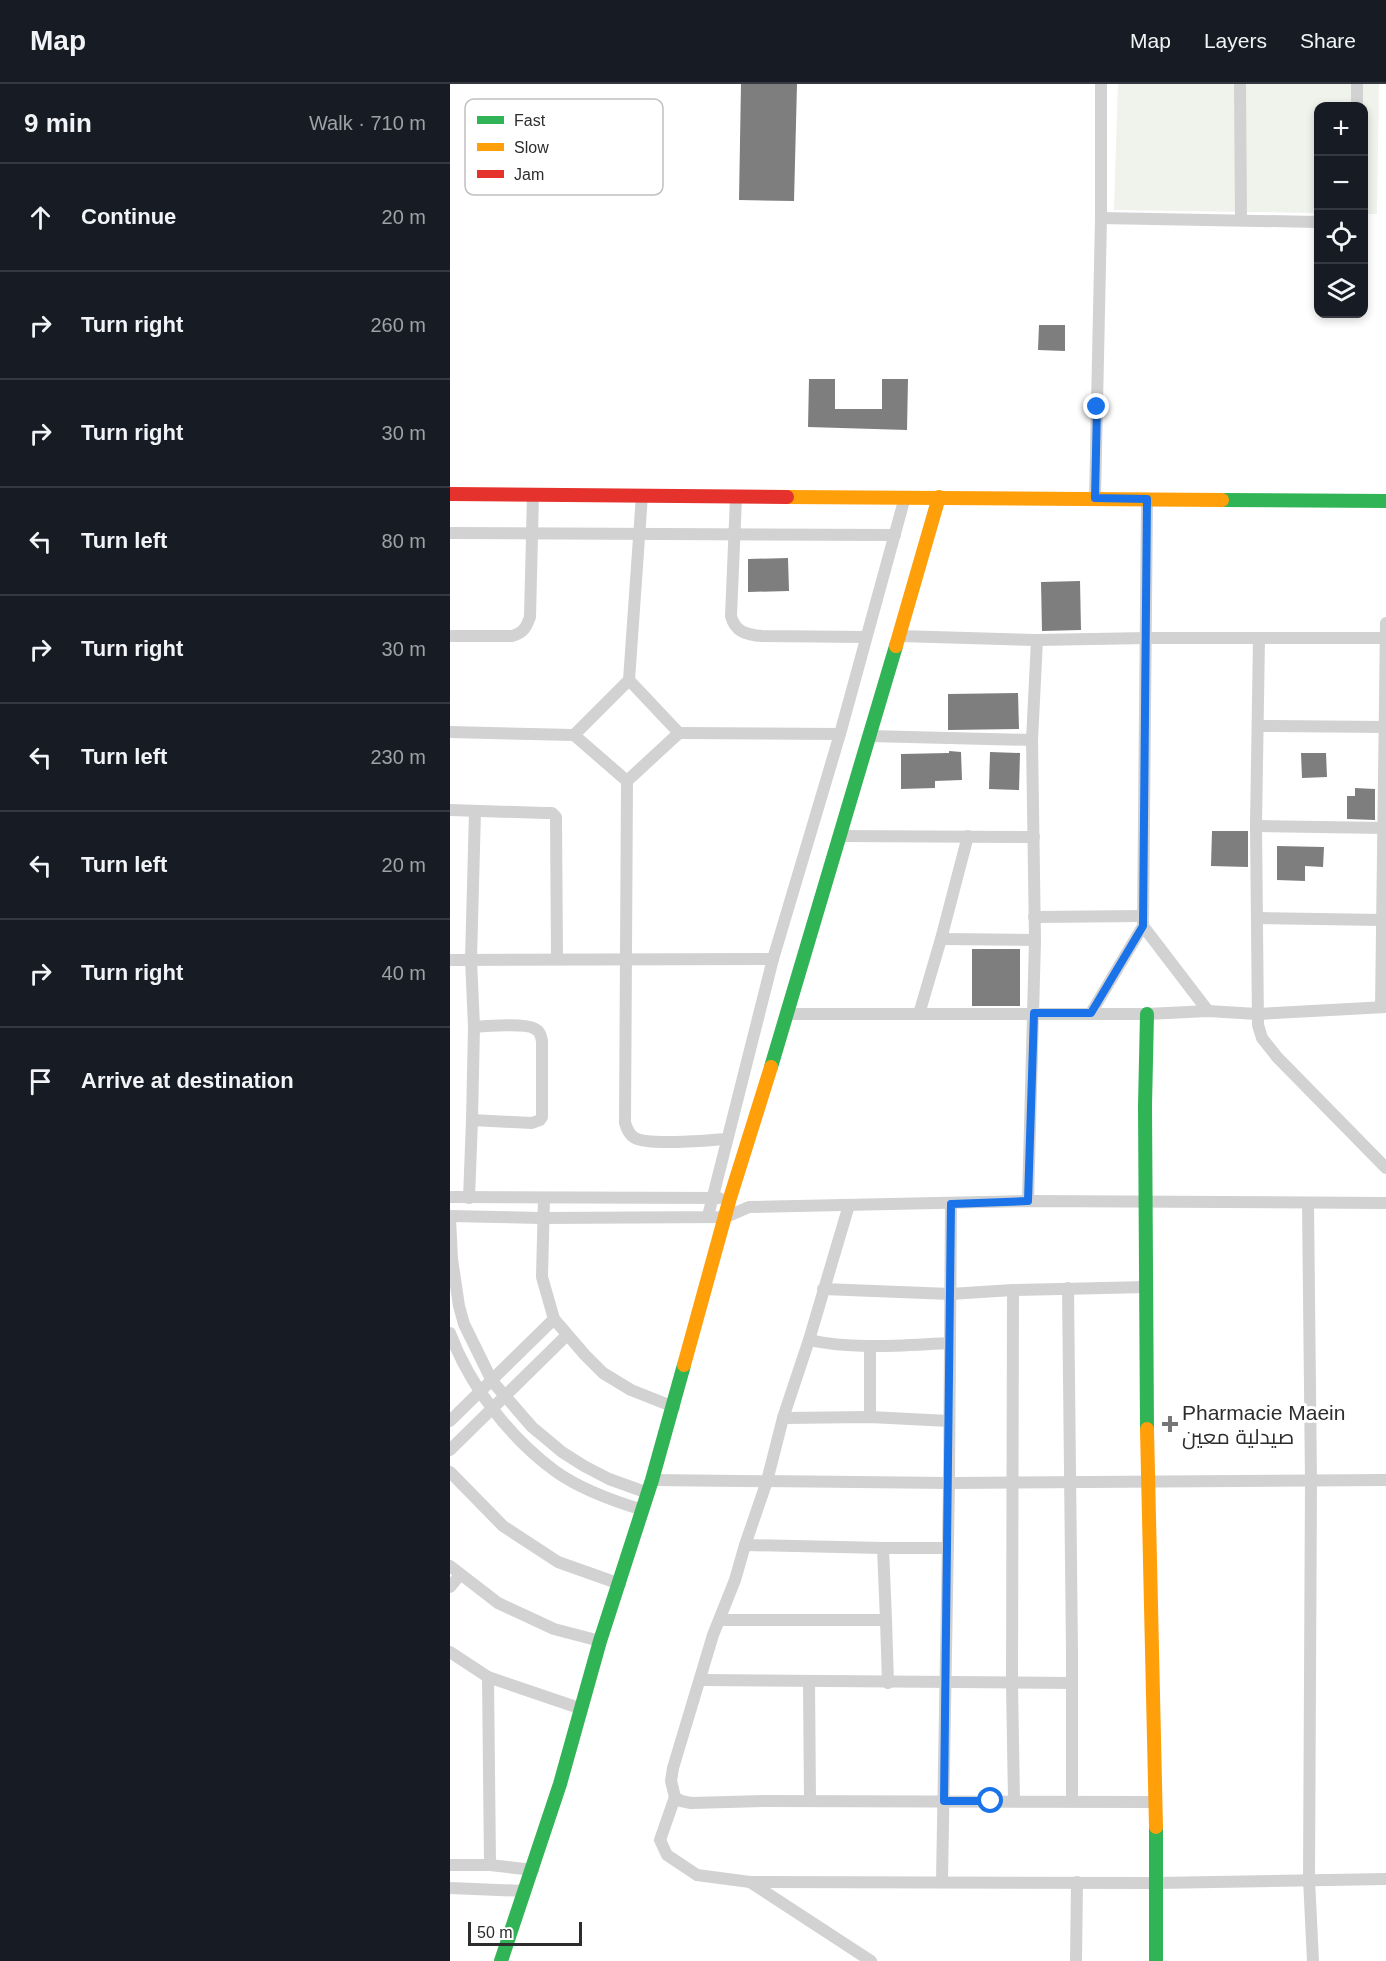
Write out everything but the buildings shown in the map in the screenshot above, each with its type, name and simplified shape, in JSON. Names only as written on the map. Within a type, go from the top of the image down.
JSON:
[{"type":"street","points":[[1095,498],[1101,218],[1101,84]]},
{"type":"street","points":[[1240,84],[1241,220]]},
{"type":"street","points":[[1357,84],[1357,102]]},
{"type":"street","points":[[1101,218],[1314,222]]},
{"type":"street","points":[[450,494],[736,498],[939,497],[1386,501]]},
{"type":"street","points":[[450,636],[512,636],[520,634],[527,626],[530,617],[533,495]]},
{"type":"street","points":[[574,735],[628,680],[642,495]]},
{"type":"street","points":[[708,1216],[773,959],[840,734],[905,497]]},
{"type":"street","points":[[501,1961],[524,1890],[533,1870],[582,1709],[600,1641],[620,1584],[674,1407],[730,1198],[788,1014],[939,497]]},
{"type":"street","points":[[736,498],[731,616],[733,624],[739,631],[748,635],[762,636],[866,637]]},
{"type":"street","points":[[1091,1013],[1143,921],[1147,499]]},
{"type":"street","points":[[450,533],[895,535]]},
{"type":"street","points":[[788,1014],[1147,1014],[1208,1011],[1257,1014],[1383,1007],[1386,623]]},
{"type":"street","points":[[899,636],[1036,640],[1386,638]]},
{"type":"street","points":[[1259,638],[1256,826],[1257,1014],[1260,1033],[1265,1043],[1386,1168]]},
{"type":"street","points":[[1028,1201],[1034,1013],[1032,740],[1036,640]]},
{"type":"street","points":[[628,680],[679,733]]},
{"type":"street","points":[[1258,726],[1386,727]]},
{"type":"street","points":[[450,732],[574,735],[627,781]]},
{"type":"street","points":[[727,1139],[662,1142],[639,1140],[628,1131],[625,1123],[627,781],[679,733],[840,734]]},
{"type":"street","points":[[869,736],[1032,740]]},
{"type":"street","points":[[450,810],[552,813],[556,817],[557,958]]},
{"type":"street","points":[[469,1198],[474,1026],[471,959],[475,811]]},
{"type":"street","points":[[1256,826],[1384,828]]},
{"type":"street","points":[[839,836],[1034,837]]},
{"type":"street","points":[[919,1014],[968,836]]},
{"type":"street","points":[[1035,917],[1143,921]]},
{"type":"street","points":[[1257,918],[1382,920]]},
{"type":"street","points":[[1143,921],[1208,1011]]},
{"type":"street","points":[[941,939],[1035,940]]},
{"type":"street","points":[[450,960],[773,959]]},
{"type":"street","points":[[1147,1014],[1147,1482],[1157,1883],[1156,1961]]},
{"type":"street","points":[[472,1120],[532,1123],[542,1117],[542,1041],[538,1030],[528,1026],[474,1026]]},
{"type":"street","points":[[450,1204],[450,1197],[730,1198],[749,1207]]},
{"type":"street","points":[[544,1198],[542,1277],[554,1319],[603,1373],[631,1390],[674,1407]]},
{"type":"street","points":[[1386,1203],[1028,1201],[749,1207],[726,1217],[450,1217],[452,1259],[459,1305],[464,1324],[492,1381],[532,1427],[561,1452],[609,1479],[650,1486],[767,1481],[1071,1483],[1386,1480]]},
{"type":"street","points":[[1308,1203],[1311,1481],[1309,1879],[1313,1961]]},
{"type":"street","points":[[942,1881],[950,1421],[951,1204]]},
{"type":"street","points":[[849,1205],[783,1418],[767,1481],[673,1768],[671,1781],[675,1797],[691,1803],[1155,1802]]},
{"type":"street","points":[[823,1289],[951,1294],[1068,1288],[1147,1287]]},
{"type":"street","points":[[1068,1288],[1072,1802]]},
{"type":"street","points":[[1013,1290],[1014,1802]]},
{"type":"street","points":[[450,1421],[554,1319]]},
{"type":"street","points":[[450,1333],[467,1370],[481,1392],[524,1446],[556,1472],[617,1502],[643,1510]]},
{"type":"street","points":[[450,1450],[567,1335]]},
{"type":"street","points":[[809,1340],[827,1344],[870,1346],[950,1343]]},
{"type":"street","points":[[870,1346],[870,1417]]},
{"type":"street","points":[[783,1418],[870,1417],[950,1421]]},
{"type":"street","points":[[450,1472],[503,1526],[558,1562],[620,1584]]},
{"type":"street","points":[[745,1545],[948,1548]]},
{"type":"street","points":[[884,1548],[888,1683]]},
{"type":"street","points":[[450,1566],[498,1603],[554,1629],[600,1641]]},
{"type":"street","points":[[450,1587],[460,1575]]},
{"type":"street","points":[[720,1620],[886,1620]]},
{"type":"street","points":[[450,1652],[488,1677],[582,1709]]},
{"type":"street","points":[[488,1677],[490,1865]]},
{"type":"street","points":[[701,1680],[1072,1683]]},
{"type":"street","points":[[809,1681],[810,1801]]},
{"type":"street","points":[[675,1797],[660,1840],[667,1855],[697,1875],[750,1882],[1157,1883],[1386,1879]]},
{"type":"street","points":[[450,1865],[490,1865],[533,1870]]},
{"type":"street","points":[[750,1882],[871,1961]]},
{"type":"street","points":[[1076,1961],[1077,1882]]},
{"type":"street","points":[[450,1888],[524,1890]]},
{"type":"shaded area","points":[[1118,84],[1379,84],[1377,214],[1368,214],[1368,102],[1314,102],[1314,213],[1114,210]]},
{"type":"traffic: fast","points":[[1222,500],[1386,501]]},
{"type":"traffic: fast","points":[[771,1067],[896,646]]},
{"type":"traffic: fast","points":[[1147,1014],[1145,1106],[1147,1429]]},
{"type":"traffic: fast","points":[[501,1961],[560,1784],[600,1641],[652,1480],[684,1365]]},
{"type":"traffic: fast","points":[[1156,1827],[1156,1961]]},
{"type":"traffic: slow","points":[[787,497],[1222,500]]},
{"type":"traffic: slow","points":[[896,646],[939,497]]},
{"type":"traffic: slow","points":[[684,1365],[730,1198],[771,1067]]},
{"type":"traffic: slow","points":[[1147,1429],[1156,1827]]},
{"type":"traffic: jam","points":[[450,494],[787,497]]},
{"type":"place","name":"Pharmacie Maein صيدلية معين","points":[[1170,1424]]},
{"type":"route","points":[[991,1801],[944,1801],[951,1204],[1028,1201],[1034,1013],[1091,1013],[1143,926],[1147,499],[1095,498],[1097,407]]}]
